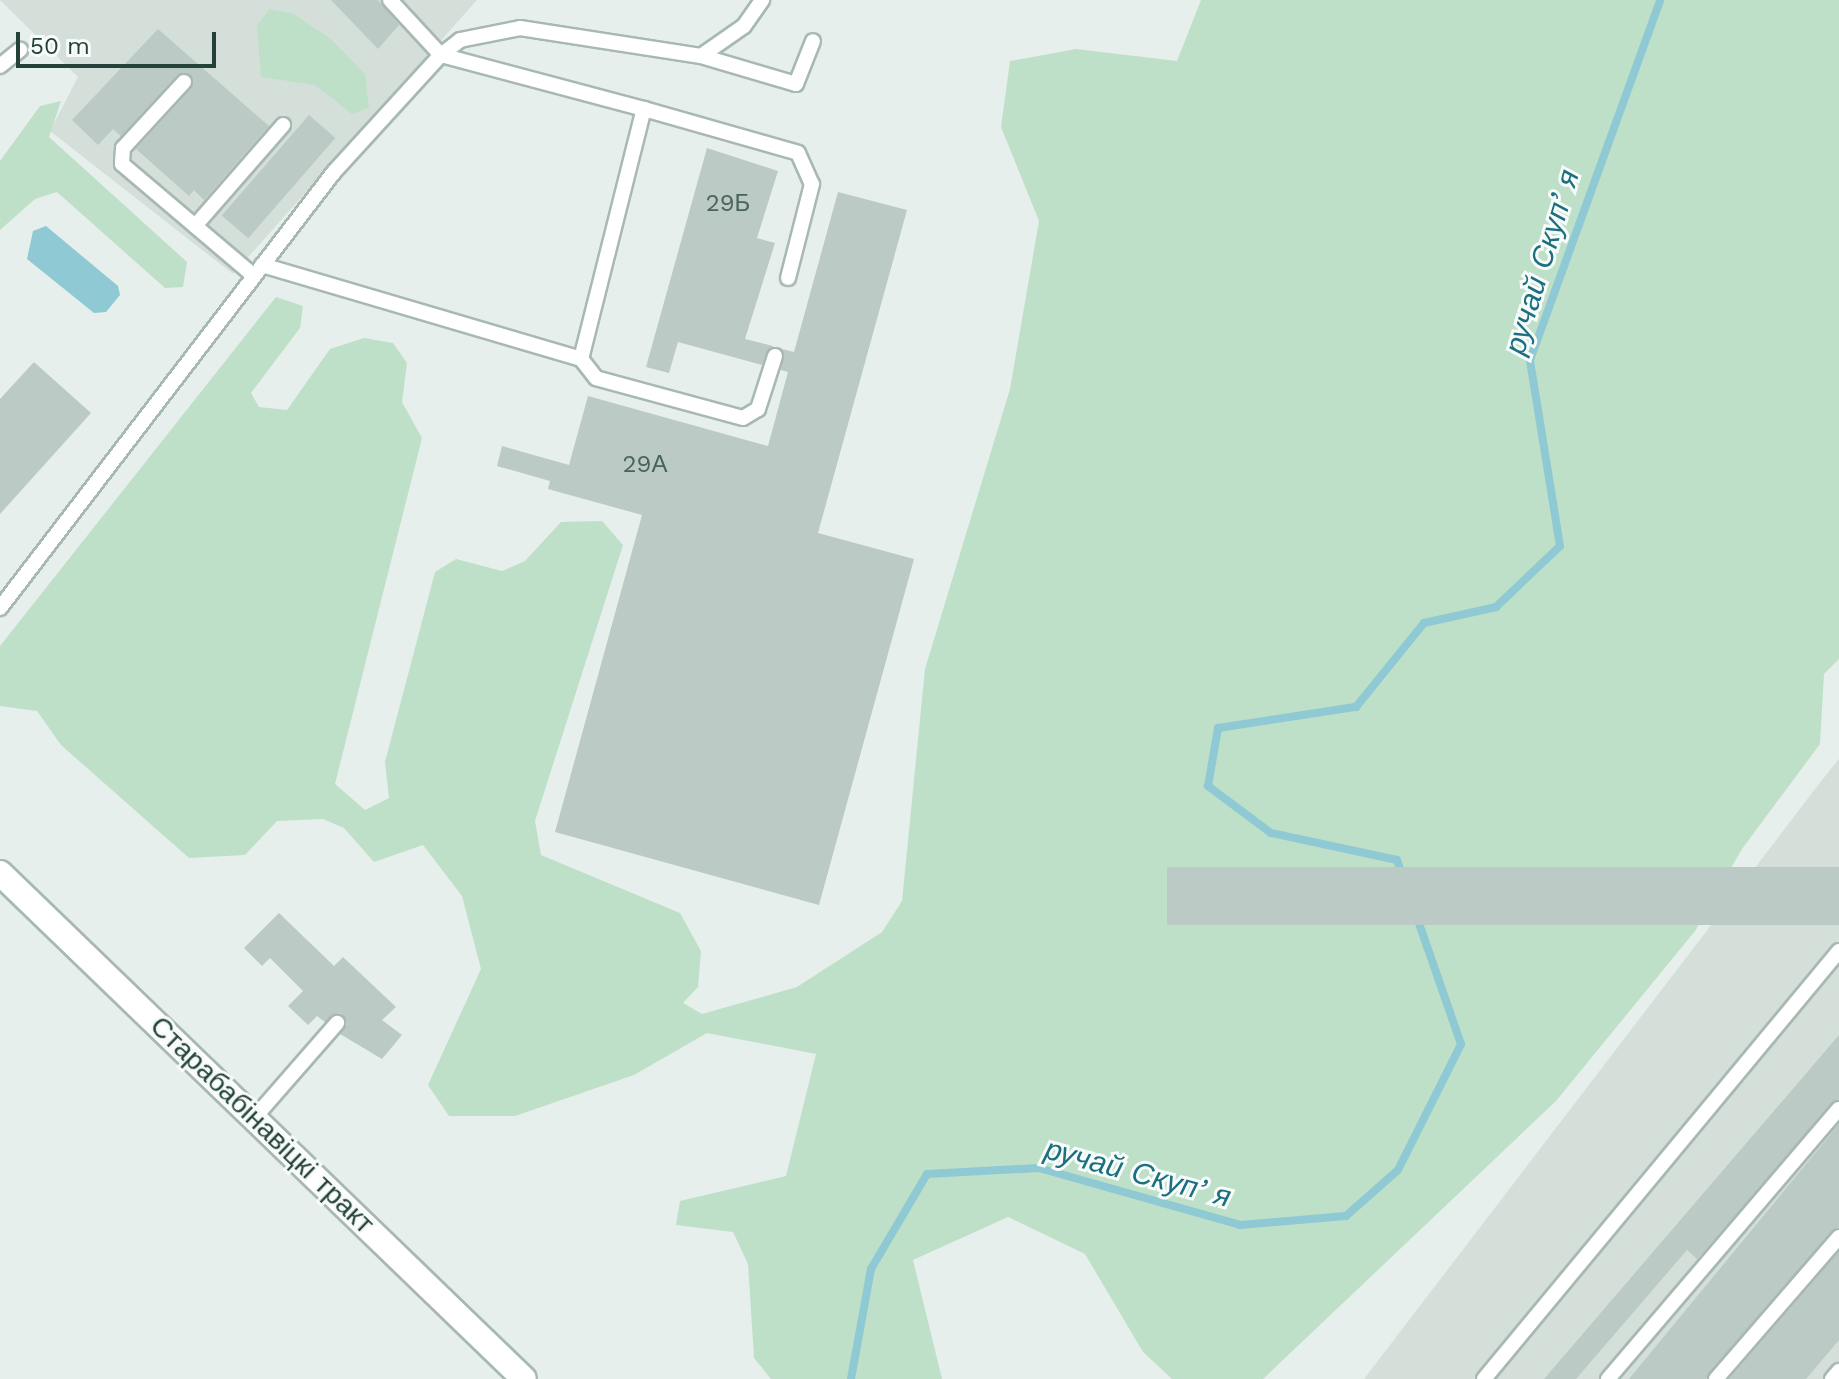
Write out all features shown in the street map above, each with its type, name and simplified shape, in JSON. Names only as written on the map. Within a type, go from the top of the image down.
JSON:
[{"type":"street","name":"Старабабінавіцкі тракт","points":[[0,873],[524,1379]]},
{"type":"lane","points":[[701,56],[744,26],[762,0]]},
{"type":"lane","points":[[400,3],[441,55],[798,153],[812,184],[788,278]]},
{"type":"lane","points":[[2,602],[334,172],[441,55],[460,40],[520,28],[701,56],[796,84],[813,41]]},
{"type":"lane","points":[[0,66],[20,50]]},
{"type":"lane","points":[[184,82],[123,148],[122,164],[195,226],[258,271],[581,359],[596,378],[743,418],[758,409],[775,356]]},
{"type":"lane","points":[[581,359],[644,109]]},
{"type":"lane","points":[[195,226],[283,125]]},
{"type":"lane","points":[[1484,1379],[1839,951]]},
{"type":"lane","points":[[255,1117],[337,1023]]},
{"type":"lane","points":[[1608,1379],[1839,1109]]},
{"type":"lane","points":[[1716,1379],[1839,1237]]},
{"type":"lane","points":[[1832,1379],[1839,1371]]},
{"type":"shaded area","points":[[0,0],[477,0],[233,274],[50,131],[78,77]]},
{"type":"shaded area","points":[[1839,759],[1839,1379],[1364,1379],[1822,780]]},
{"type":"green space","points":[[1201,0],[1839,0],[1839,659],[1824,674],[1820,744],[1742,849],[1695,931],[1556,1101],[1263,1379],[1172,1379],[1143,1352],[1085,1254],[1008,1217],[913,1260],[942,1379],[771,1379],[754,1358],[748,1264],[733,1232],[676,1225],[680,1201],[786,1176],[816,1054],[707,1033],[634,1075],[515,1116],[449,1116],[428,1085],[481,969],[462,896],[423,845],[374,862],[344,828],[323,819],[277,821],[245,855],[189,858],[61,745],[37,711],[0,706],[0,646],[276,297],[303,306],[300,328],[251,393],[259,407],[287,410],[330,349],[364,338],[393,343],[407,363],[402,402],[422,438],[335,784],[365,810],[389,798],[385,762],[435,572],[456,559],[502,571],[525,561],[561,522],[602,521],[623,545],[535,821],[541,855],[680,913],[701,951],[698,987],[683,1003],[702,1014],[797,987],[882,932],[902,901],[925,669],[1010,389],[1039,221],[1001,127],[1010,61],[1076,49],[1177,61]]},
{"type":"green space","points":[[269,9],[292,13],[331,39],[365,74],[369,108],[352,114],[315,85],[261,77],[257,26]]},
{"type":"green space","points":[[61,101],[49,137],[187,262],[183,287],[165,288],[57,192],[35,199],[0,230],[0,161],[40,106]]},
{"type":"water","points":[[46,226],[118,286],[120,295],[106,312],[94,313],[27,259],[33,231]]},
{"type":"building","points":[[331,0],[378,0],[399,25],[378,49]]},
{"type":"building","points":[[158,29],[269,126],[204,200],[194,190],[189,196],[136,149],[191,89],[190,74],[177,75],[121,136],[113,129],[98,145],[72,120]]},
{"type":"building","points":[[309,115],[335,138],[248,238],[222,215]]},
{"type":"building","points":[[707,148],[778,171],[757,238],[775,243],[745,339],[773,346],[762,365],[678,342],[669,373],[646,367]]},
{"type":"building","points":[[838,192],[907,210],[818,533],[914,559],[819,905],[555,832],[642,515],[548,489],[550,481],[497,466],[502,446],[569,465],[588,396],[768,446],[788,372],[781,370],[782,349],[794,352]]},
{"type":"building","points":[[34,362],[91,413],[0,514],[0,399]]},
{"type":"building","points":[[1167,867],[1839,867],[1839,925],[1167,925]]},
{"type":"building","points":[[279,913],[334,966],[343,957],[396,1007],[382,1020],[402,1035],[382,1059],[340,1034],[347,1024],[340,1013],[325,1022],[317,1016],[308,1025],[288,1006],[303,991],[270,958],[262,966],[244,948]]},
{"type":"building","points":[[1839,1035],[1839,1099],[1697,1259],[1687,1250],[1576,1379],[1544,1379]]},
{"type":"building","points":[[1839,1124],[1839,1227],[1706,1379],[1629,1379]]},
{"type":"building","points":[[1839,1252],[1839,1340],[1806,1379],[1729,1379]]},
{"type":"waterway","name":"ручай Скупʼя","points":[[851,1379],[871,1269],[927,1174],[1039,1168],[1240,1225],[1346,1216],[1398,1170],[1461,1044],[1397,860],[1271,833],[1208,786],[1218,728],[1356,707],[1424,623],[1496,607],[1560,546],[1530,360],[1660,0]]}]
